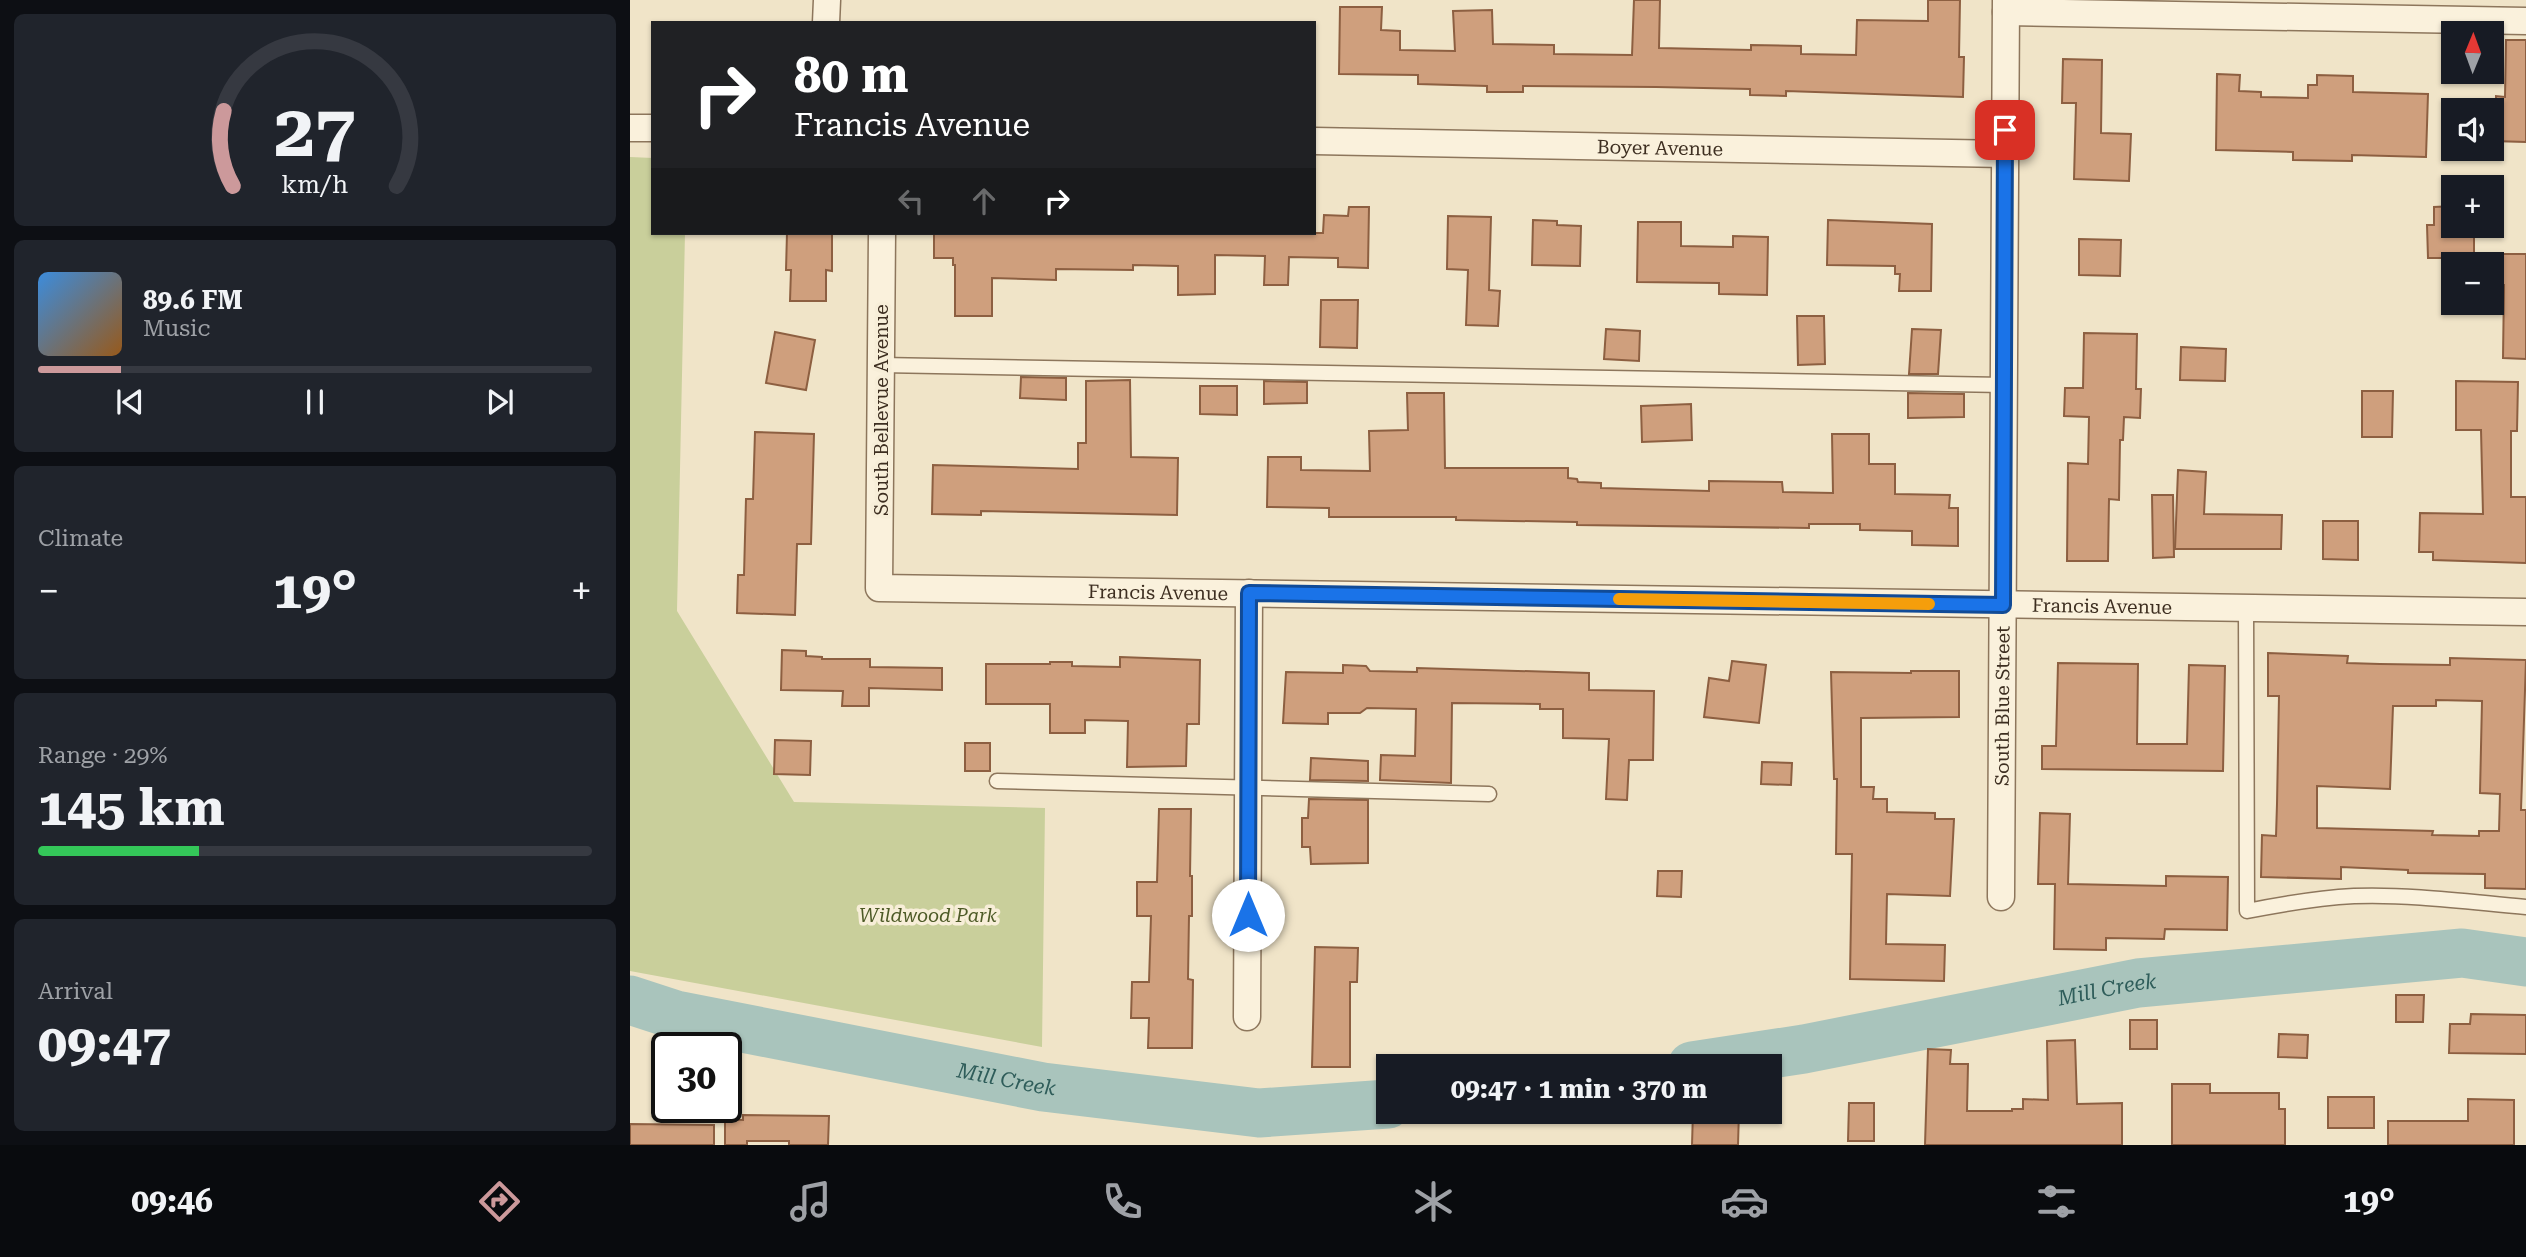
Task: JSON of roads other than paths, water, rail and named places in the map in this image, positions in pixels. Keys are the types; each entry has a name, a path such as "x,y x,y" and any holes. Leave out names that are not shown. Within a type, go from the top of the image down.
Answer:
{"street":[{"path":"826,21 827,0"},
{"path":"2006,6 2526,21"},
{"name":"South Blue Street","path":"2001,897 2006,6"},
{"path":"630,128 651,128"},
{"name":"Boyer Avenue","path":"1316,141 2005,154"},
{"name":"South Bellevue Avenue","path":"879,588 882,235"},
{"name":"Francis Avenue","path":"879,588 2526,612"},
{"path":"1247,1017 1249,593"}],"lane":[{"path":"881,365 2004,385"},
{"path":"2246,608 2247,911 2296,902 2354,896 2463,900 2526,906"},
{"path":"997,781 1489,794"}],"waterway":[{"name":"Mill Creek","path":"1771,1054 2138,983 2462,953 2526,962"},
{"name":"Mill Creek","path":"630,1000 676,1015 1043,1087 1259,1113 1376,1105"}],"park label":[{"name":"Wildwood Park","path":"928,915"}]}
